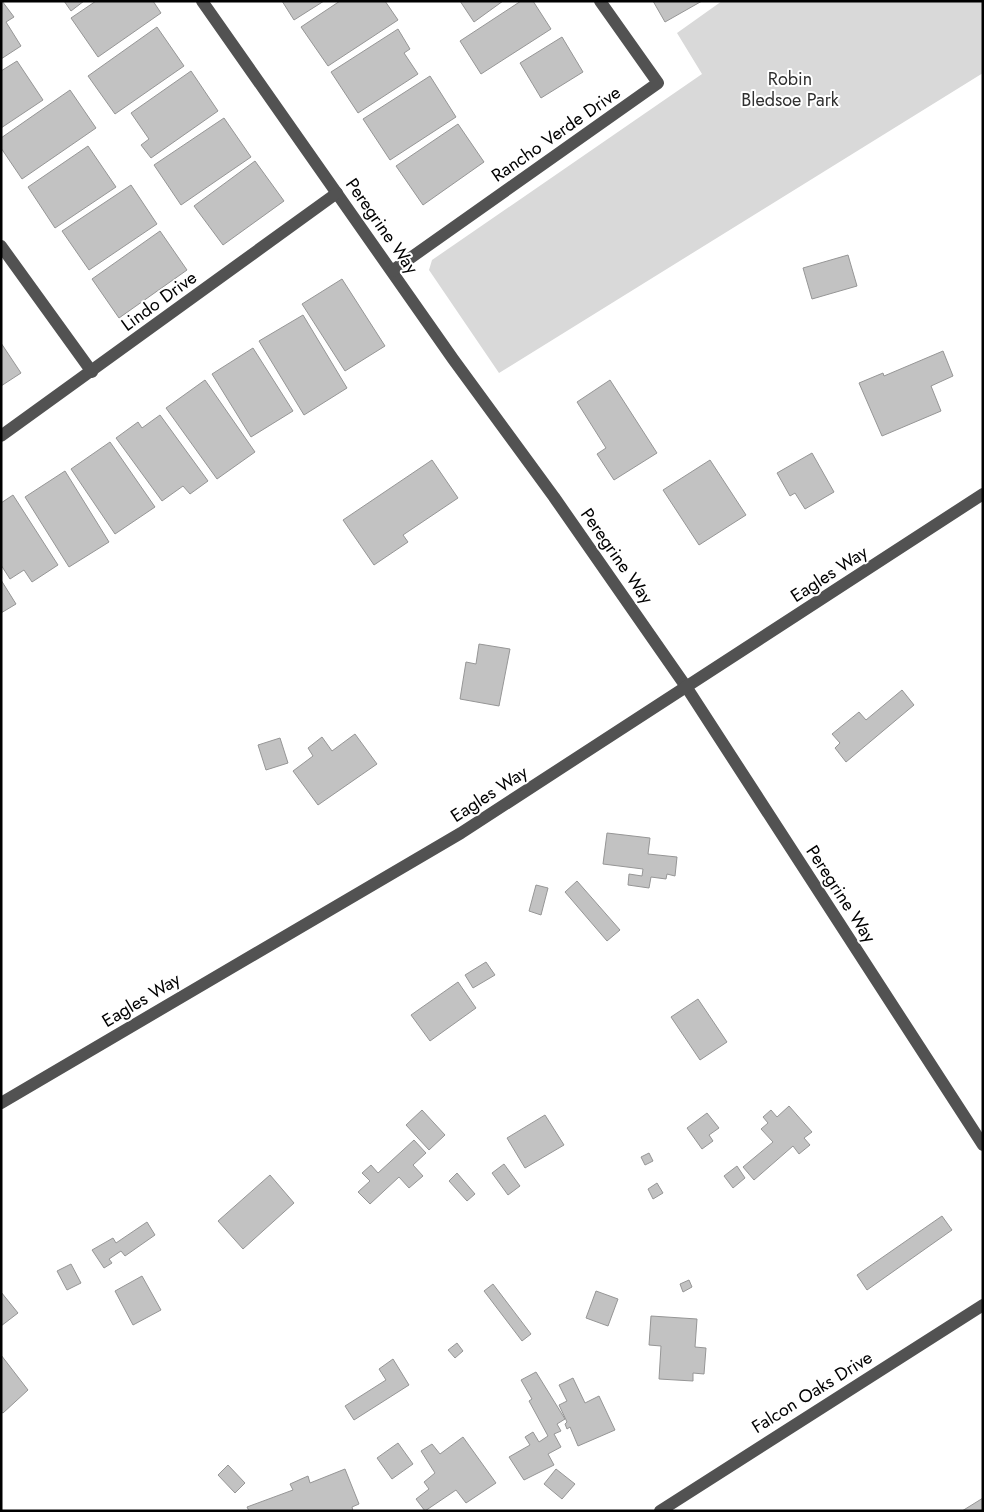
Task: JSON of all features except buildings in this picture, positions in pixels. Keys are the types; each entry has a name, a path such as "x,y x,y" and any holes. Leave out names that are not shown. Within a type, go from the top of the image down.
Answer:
{"street":[{"name":"Peregrine Way","path":"202,1 453,359 554,497 688,688 983,1145"},
{"name":"Rancho Verde Drive","path":"392,272 658,84 600,1"},
{"name":"Lindo Drive","path":"1,436 337,193"},
{"path":"1,246 92,372"},
{"name":"Eagles Way","path":"1,1104 461,833 688,688 983,494"},
{"name":"Falcon Oaks Drive","path":"660,1511 983,1305"}],"green space":[{"name":"Robin Bledsoe Park","path":"722,1 983,1 983,73 499,373 429,270 432,260 702,74 677,33"}]}
